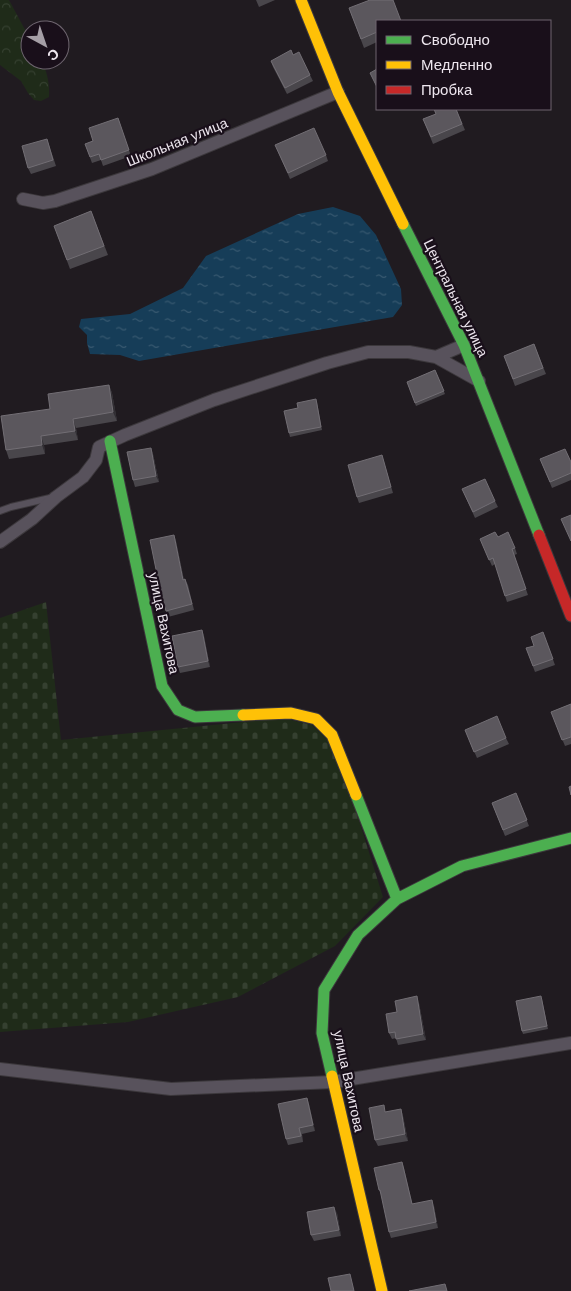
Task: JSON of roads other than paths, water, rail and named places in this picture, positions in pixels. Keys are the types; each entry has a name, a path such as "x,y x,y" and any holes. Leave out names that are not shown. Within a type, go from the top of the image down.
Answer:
{"street":[{"name":"Центральная улица","path":"301,0 338,92 464,345 571,616"},
{"name":"Школьная улица","path":"23,198 43,202 55,201 152,169 338,92"},
{"path":"436,357 464,345"},
{"path":"0,542 32,519 56,497 83,477 96,460 99,447 214,400 327,363 368,352 409,352 436,357 479,381"},
{"name":"улица Вахитова","path":"110,441 162,686 178,710 195,717 291,713 316,719 332,735 396,899"},
{"name":"улица Вахитова","path":"382,1291 332,1082 322,1032 324,990 358,935 396,899 462,866 571,838"},
{"path":"0,1069 171,1088 332,1082 571,1043"}],"lane":[{"path":"0,511 56,497"}],"water":[{"path":"333,207 360,216 376,235 401,289 402,305 393,317 139,361 120,355 90,354 87,335 79,327 81,319 130,314 183,288 206,256 298,214"}]}
